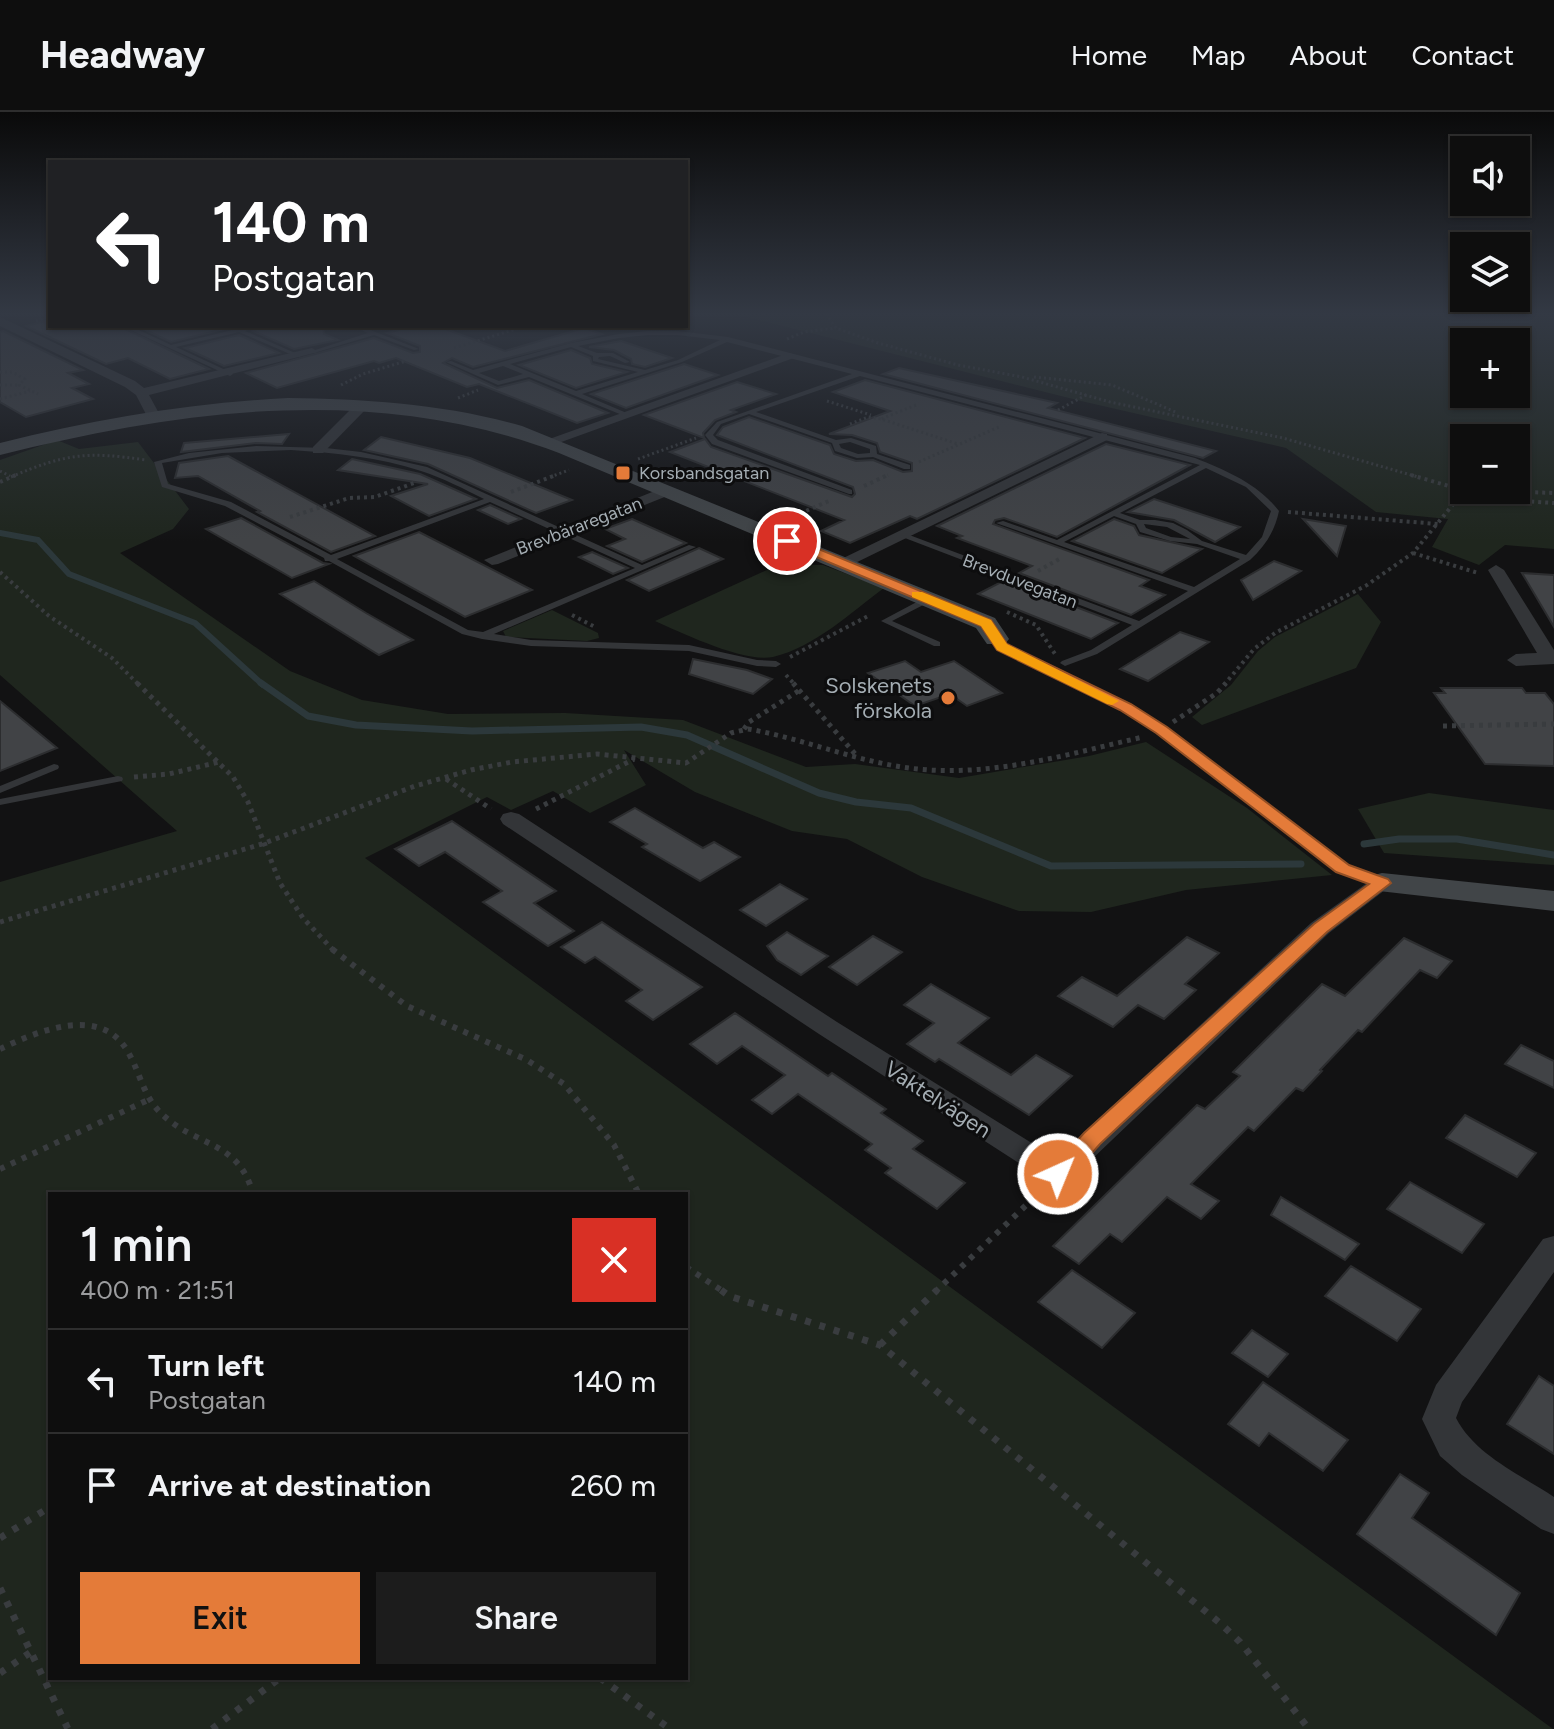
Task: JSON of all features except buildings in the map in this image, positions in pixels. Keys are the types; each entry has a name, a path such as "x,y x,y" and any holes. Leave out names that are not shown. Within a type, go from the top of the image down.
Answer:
{"street":[{"path":"135,389 141,393 154,417"},
{"path":"141,393 158,389"},
{"path":"557,446 627,415 699,389"},
{"path":"318,450 362,406"},
{"path":"0,449 154,417 236,408 362,406 462,417 557,446 986,623 996,639"},
{"path":"841,563 1102,437"},
{"name":"Brevbäraregatan","path":"492,560 667,491"},
{"path":"1499,575 1538,643 1552,658"},
{"path":"1516,660 1552,658"},
{"name":"Vaktelvägen","path":"511,819 828,1028 1058,1174"},
{"path":"1058,1174 1320,928 1382,883 1554,901"},
{"path":"1554,1248 1448,1395 1439,1419 1452,1445 1474,1464 1554,1517"}],"lane":[{"path":"563,389 627,415"},
{"path":"574,394 589,389"},
{"path":"814,389 719,423 709,435 715,442 849,492"},
{"path":"921,389 1206,465 1251,486 1275,511 1273,526 1247,558 1094,652 1065,663"},
{"path":"749,412 835,442 851,440 873,448 874,455"},
{"path":"835,442 838,449 857,456 874,455 907,467"},
{"path":"641,568 437,474 377,457 318,450 233,451 158,462 165,485 228,504 450,626 482,636 531,643 689,648 757,663 776,664"},
{"path":"1059,542 1206,465"},
{"path":"328,559 491,499"},
{"path":"1113,513 1139,522 1157,520 1183,529 1198,542"},
{"path":"1139,522 1143,530 1170,539 1198,542 1247,558"},
{"path":"1000,523 1194,590"},
{"name":"Brevduvegatan","path":"901,535 1139,624"},
{"path":"482,636 692,547"},
{"path":"928,599 885,621 937,644"},
{"path":"996,639 1002,647 1126,707 1150,722 1343,869 1382,883"},
{"path":"0,790 54,767"},
{"path":"0,802 118,779"}],"path":[{"path":"29,389 38,394"},
{"path":"455,399 481,389"},
{"path":"1070,389 1105,401 1283,438 1450,486"},
{"path":"1123,389 1190,418"},
{"path":"0,399 32,391"},
{"path":"804,393 959,444"},
{"path":"1039,420 1088,394"},
{"path":"881,419 943,395"},
{"path":"761,530 1024,416"},
{"path":"633,461 709,435"},
{"path":"491,499 573,469 549,458 557,446"},
{"path":"0,482 60,459 86,454 158,462"},
{"path":"0,471 11,477"},
{"path":"267,525 349,498 375,497 437,474"},
{"path":"1530,492 1554,493"},
{"path":"1530,501 1554,503"},
{"path":"1275,511 1439,524"},
{"path":"1020,581 1078,549"},
{"path":"1413,553 1499,575"},
{"path":"0,572 49,616 112,658 219,762 243,794 280,883 303,918 337,954 407,1006 435,1022 527,1060 564,1084 614,1145 638,1192"},
{"path":"554,605 627,645"},
{"path":"856,756 776,664 878,609"},
{"path":"744,729 749,722 800,690"},
{"path":"1443,726 1554,724"},
{"path":"0,922 262,844 415,786 512,762 555,757 597,754 686,763 722,739"},
{"path":"446,779 511,819 523,817 553,798 636,758"},
{"path":"118,779 169,774 219,762"},
{"path":"0,1049 50,1030 85,1024 110,1034 128,1047 148,1100 166,1119 228,1151 251,1179 253,1192"},
{"path":"0,1169 148,1100"},
{"path":"880,1345 1058,1174"},
{"path":"688,1268 729,1296 880,1345 1221,1624 1240,1642 1309,1729"},
{"path":"0,1538 48,1508"},
{"path":"0,1588 68,1729"},
{"path":"0,1673 31,1652"},
{"path":"212,1729 277,1680"},
{"path":"603,1680 670,1729"}],"shaded area":[{"path":"1035,389 1450,389 1450,408 1530,408 1530,389 1554,389 1554,549 1505,545 1479,565 1432,547 1448,519 1376,512 1286,448"},
{"path":"57,440 79,449 138,442 189,509 173,529 120,553 290,671 362,700 448,714 565,713 683,720 806,767 855,764 959,778 1089,756 1146,742 1247,808 1332,875 1186,890 1091,912 1019,911 922,877 847,839 792,831 695,792 624,750 646,785 590,813 553,791 511,810 487,797 365,858 1553,1729 0,1729 0,882 177,831 0,675 0,460"},
{"path":"780,564 823,565 884,588 818,637 773,657 746,656 655,621"},
{"path":"1358,594 1381,622 1356,668 1202,725 1192,717 1231,685 1258,651 1275,637"},
{"path":"552,610 598,633 599,638 587,641 506,637 503,631"},
{"path":"1429,793 1554,810 1554,865 1384,853 1358,809"}],"waterway":[{"path":"0,533 38,540 69,574 195,623 263,685"},
{"path":"261,683 308,716 356,725 472,731 641,727 687,735 819,793 856,802 911,808 1051,866 1301,864"},
{"path":"1364,844 1399,839 1457,839 1554,855"}],"slow traffic":[{"path":"917,594 986,623 1002,647 1112,701"}],"place":[{"name":"Korsbandsgatan","path":"623,473"},
{"name":"Solskenets förskola","path":"948,698"}],"route":[{"path":"787,541 986,623 1002,647 1126,707 1162,730 1343,869 1382,883 1320,928 1058,1174"}]}
